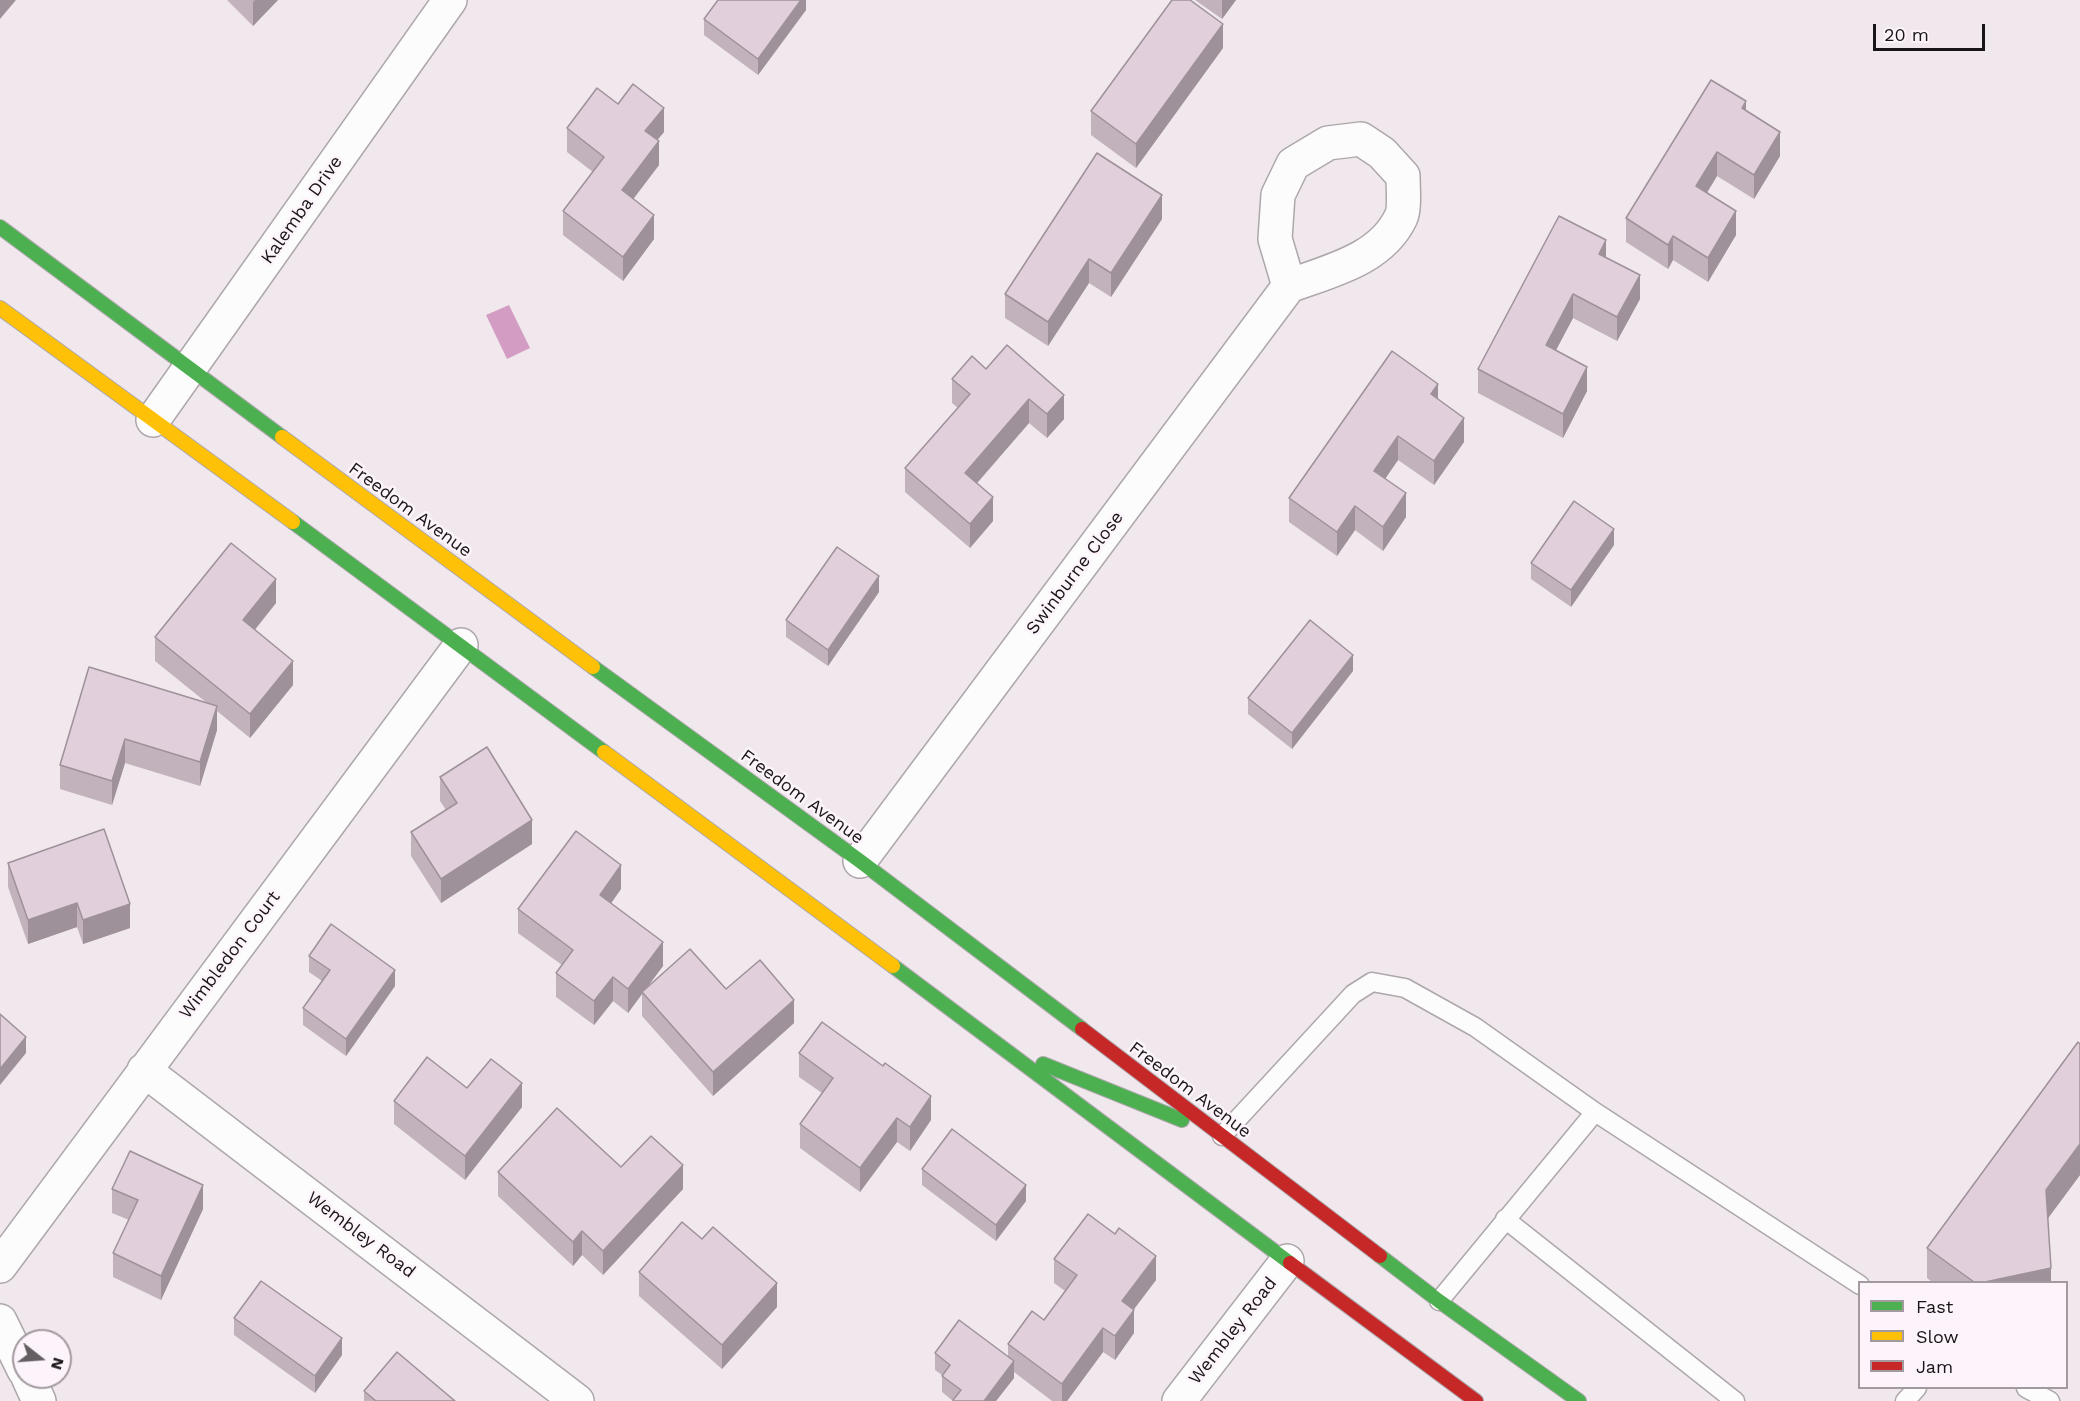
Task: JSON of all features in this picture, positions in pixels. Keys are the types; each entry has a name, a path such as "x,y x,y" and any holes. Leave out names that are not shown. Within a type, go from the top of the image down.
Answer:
{"main road":[{"name":"Freedom Avenue","path":"0,227 497,597 860,861 1438,1301 1579,1401"},
{"path":"0,308 461,645 1476,1401"},
{"path":"1000,1047 1222,1136"}],"street":[{"name":"Kalemba Drive","path":"153,420 450,0"},
{"path":"1361,139 1382,153 1403,176 1402,216 1385,241 1358,260 1289,286 1275,239 1278,195 1293,164 1328,143 1361,139"},
{"name":"Swinburne Close","path":"860,861 1289,286"},
{"name":"Wimbledon Court","path":"0,1266 461,645"},
{"name":"Wembley Road","path":"144,1070 577,1401"},
{"name":"Wembley Road","path":"1179,1401 1287,1261"},
{"path":"0,1321 12,1346"}],"lane":[{"path":"1222,1136 1353,994 1372,982 1405,988 1475,1027 1595,1112 1858,1284"},
{"path":"1438,1301 1595,1112"},
{"path":"1505,1219 1735,1401"},
{"path":"1905,1401 1916,1389"},
{"path":"2028,1389 2050,1401"}],"shaded area":[{"path":"509,305 530,348 507,359 486,315"}],"building":[{"path":"718,0 801,0 758,59 704,19"},
{"path":"1172,0 1190,0 1223,24 1136,144 1091,111"},
{"path":"1711,80 1746,101 1742,108 1780,132 1754,175 1717,152 1696,186 1736,211 1708,258 1673,236 1668,245 1626,218"},
{"path":"633,84 664,108 645,131 659,141 622,190 654,215 623,257 563,211 604,157 567,128 597,88 618,104"},
{"path":"1097,153 1162,195 1111,273 1089,259 1048,322 1005,294"},
{"path":"1559,216 1606,240 1599,254 1640,275 1617,317 1573,294 1546,345 1587,367 1563,414 1478,369"},
{"path":"1007,345 1064,395 1047,414 1029,399 965,473 993,497 970,524 905,468 970,394 952,379 972,356 986,369"},
{"path":"1392,351 1438,384 1431,394 1464,418 1434,461 1398,436 1374,471 1406,493 1383,527 1355,506 1337,532 1289,498"},
{"path":"1574,501 1614,529 1571,590 1531,563"},
{"path":"231,543 276,579 243,620 293,661 250,714 155,637"},
{"path":"837,547 879,576 828,650 786,620"},
{"path":"1310,620 1353,655 1292,733 1248,698"},
{"path":"89,667 217,706 200,762 125,739 112,781 60,765"},
{"path":"487,747 532,820 441,879 411,832 457,803 440,777"},
{"path":"104,829 130,904 83,920 77,903 28,920 8,863"},
{"path":"576,831 621,865 600,895 663,942 628,989 613,977 594,1001 556,973 573,950 518,909"},
{"path":"331,924 395,970 346,1039 303,1008 330,970 309,956"},
{"path":"690,949 726,989 760,960 794,1000 713,1072 642,992"},
{"path":"0,1014 26,1037 0,1069"},
{"path":"822,1022 883,1066 885,1063 931,1096 910,1127 897,1118 860,1168 800,1124 833,1078 799,1053"},
{"path":"2078,1042 2080,1044 2080,1144 2046,1190 2051,1268 1990,1281 1973,1281 1927,1248"},
{"path":"427,1057 467,1088 491,1059 522,1083 465,1156 394,1101"},
{"path":"557,1108 621,1167 651,1136 683,1165 603,1251 582,1231 573,1242 498,1172"},
{"path":"952,1129 1026,1185 996,1225 922,1169"},
{"path":"130,1151 203,1185 161,1276 113,1253 138,1200 112,1189"},
{"path":"1088,1214 1115,1234 1119,1228 1156,1256 1122,1301 1134,1310 1115,1336 1103,1328 1062,1384 1008,1344 1032,1311 1044,1320 1077,1275 1054,1259"},
{"path":"682,1222 702,1239 713,1227 777,1283 722,1345 639,1272"},
{"path":"261,1281 342,1338 315,1376 234,1318"},
{"path":"959,1320 1014,1361 984,1401 954,1401 961,1390 942,1376 950,1365 935,1353"},
{"path":"397,1352 455,1401 376,1401 364,1391"}],"traffic: fast":[{"path":"0,227 282,437"},
{"path":"293,522 604,752"},
{"path":"593,667 860,861 1082,1029"},
{"path":"893,966 1290,1263"},
{"path":"1043,1064 1182,1120"},
{"path":"1380,1256 1579,1401"}],"traffic: slow":[{"path":"0,308 293,522"},
{"path":"282,437 593,667"},
{"path":"604,752 893,966"}],"traffic: jam":[{"path":"1082,1029 1380,1256"},
{"path":"1290,1263 1476,1401"}]}
